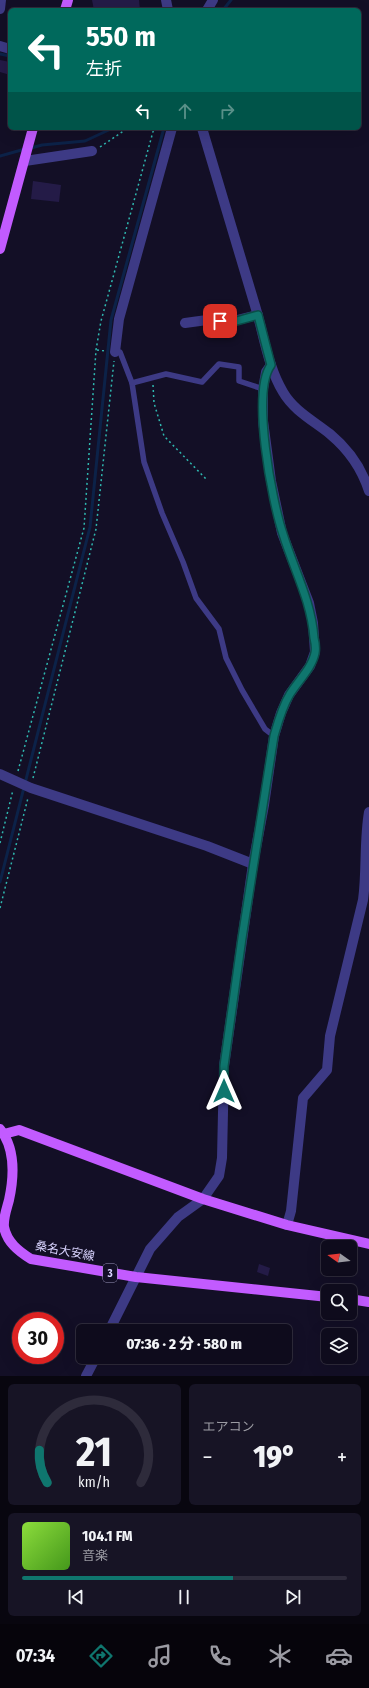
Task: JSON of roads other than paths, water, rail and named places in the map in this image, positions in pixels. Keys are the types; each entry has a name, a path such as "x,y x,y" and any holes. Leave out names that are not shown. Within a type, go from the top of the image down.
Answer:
{"main road":[{"path":"0,249 32,132"},
{"name":"桑名大安線","path":"321,1296 136,1278 30,1259 16,1250 4,1227 13,1183 13,1162 10,1148 2,1131 19,1130 203,1199 287,1225 369,1244"},
{"path":"357,1301 369,1302"}],"street":[{"path":"0,8 1,0"},
{"path":"115,352 119,319 171,130"},
{"path":"203,130 258,315 271,365 283,392 298,411 331,435 366,470 369,491"},
{"path":"25,161 92,151"},
{"path":"186,322 207,320 233,322 258,315"},
{"path":"113,1324 150,1249 178,1217 203,1199 219,1176 222,1158 224,1066 253,864 264,805 274,736 281,713 289,695 310,666 316,652 313,622 309,603 282,533 271,481 263,421 263,389 266,372 271,365"},
{"path":"0,774 24,784 206,846 253,864"},
{"path":"287,1225 291,1211 303,1098 327,1070 330,1036 363,900 366,829 369,812"},
{"path":"86,1376 92,1364"}],"lane":[{"path":"115,352 120,352 132,383 144,462 162,513 183,562 196,598 219,629 226,658 242,690 265,729 274,736"},
{"path":"132,383 166,374 202,382 219,364 239,367 239,381 263,389"}],"waterway":[{"path":"225,8 231,0"},
{"path":"0,54 8,56"},
{"path":"31,148 42,145 85,141 109,130"},
{"path":"0,882 90,527 111,320 163,130"},
{"path":"0,156 25,149"}]}
